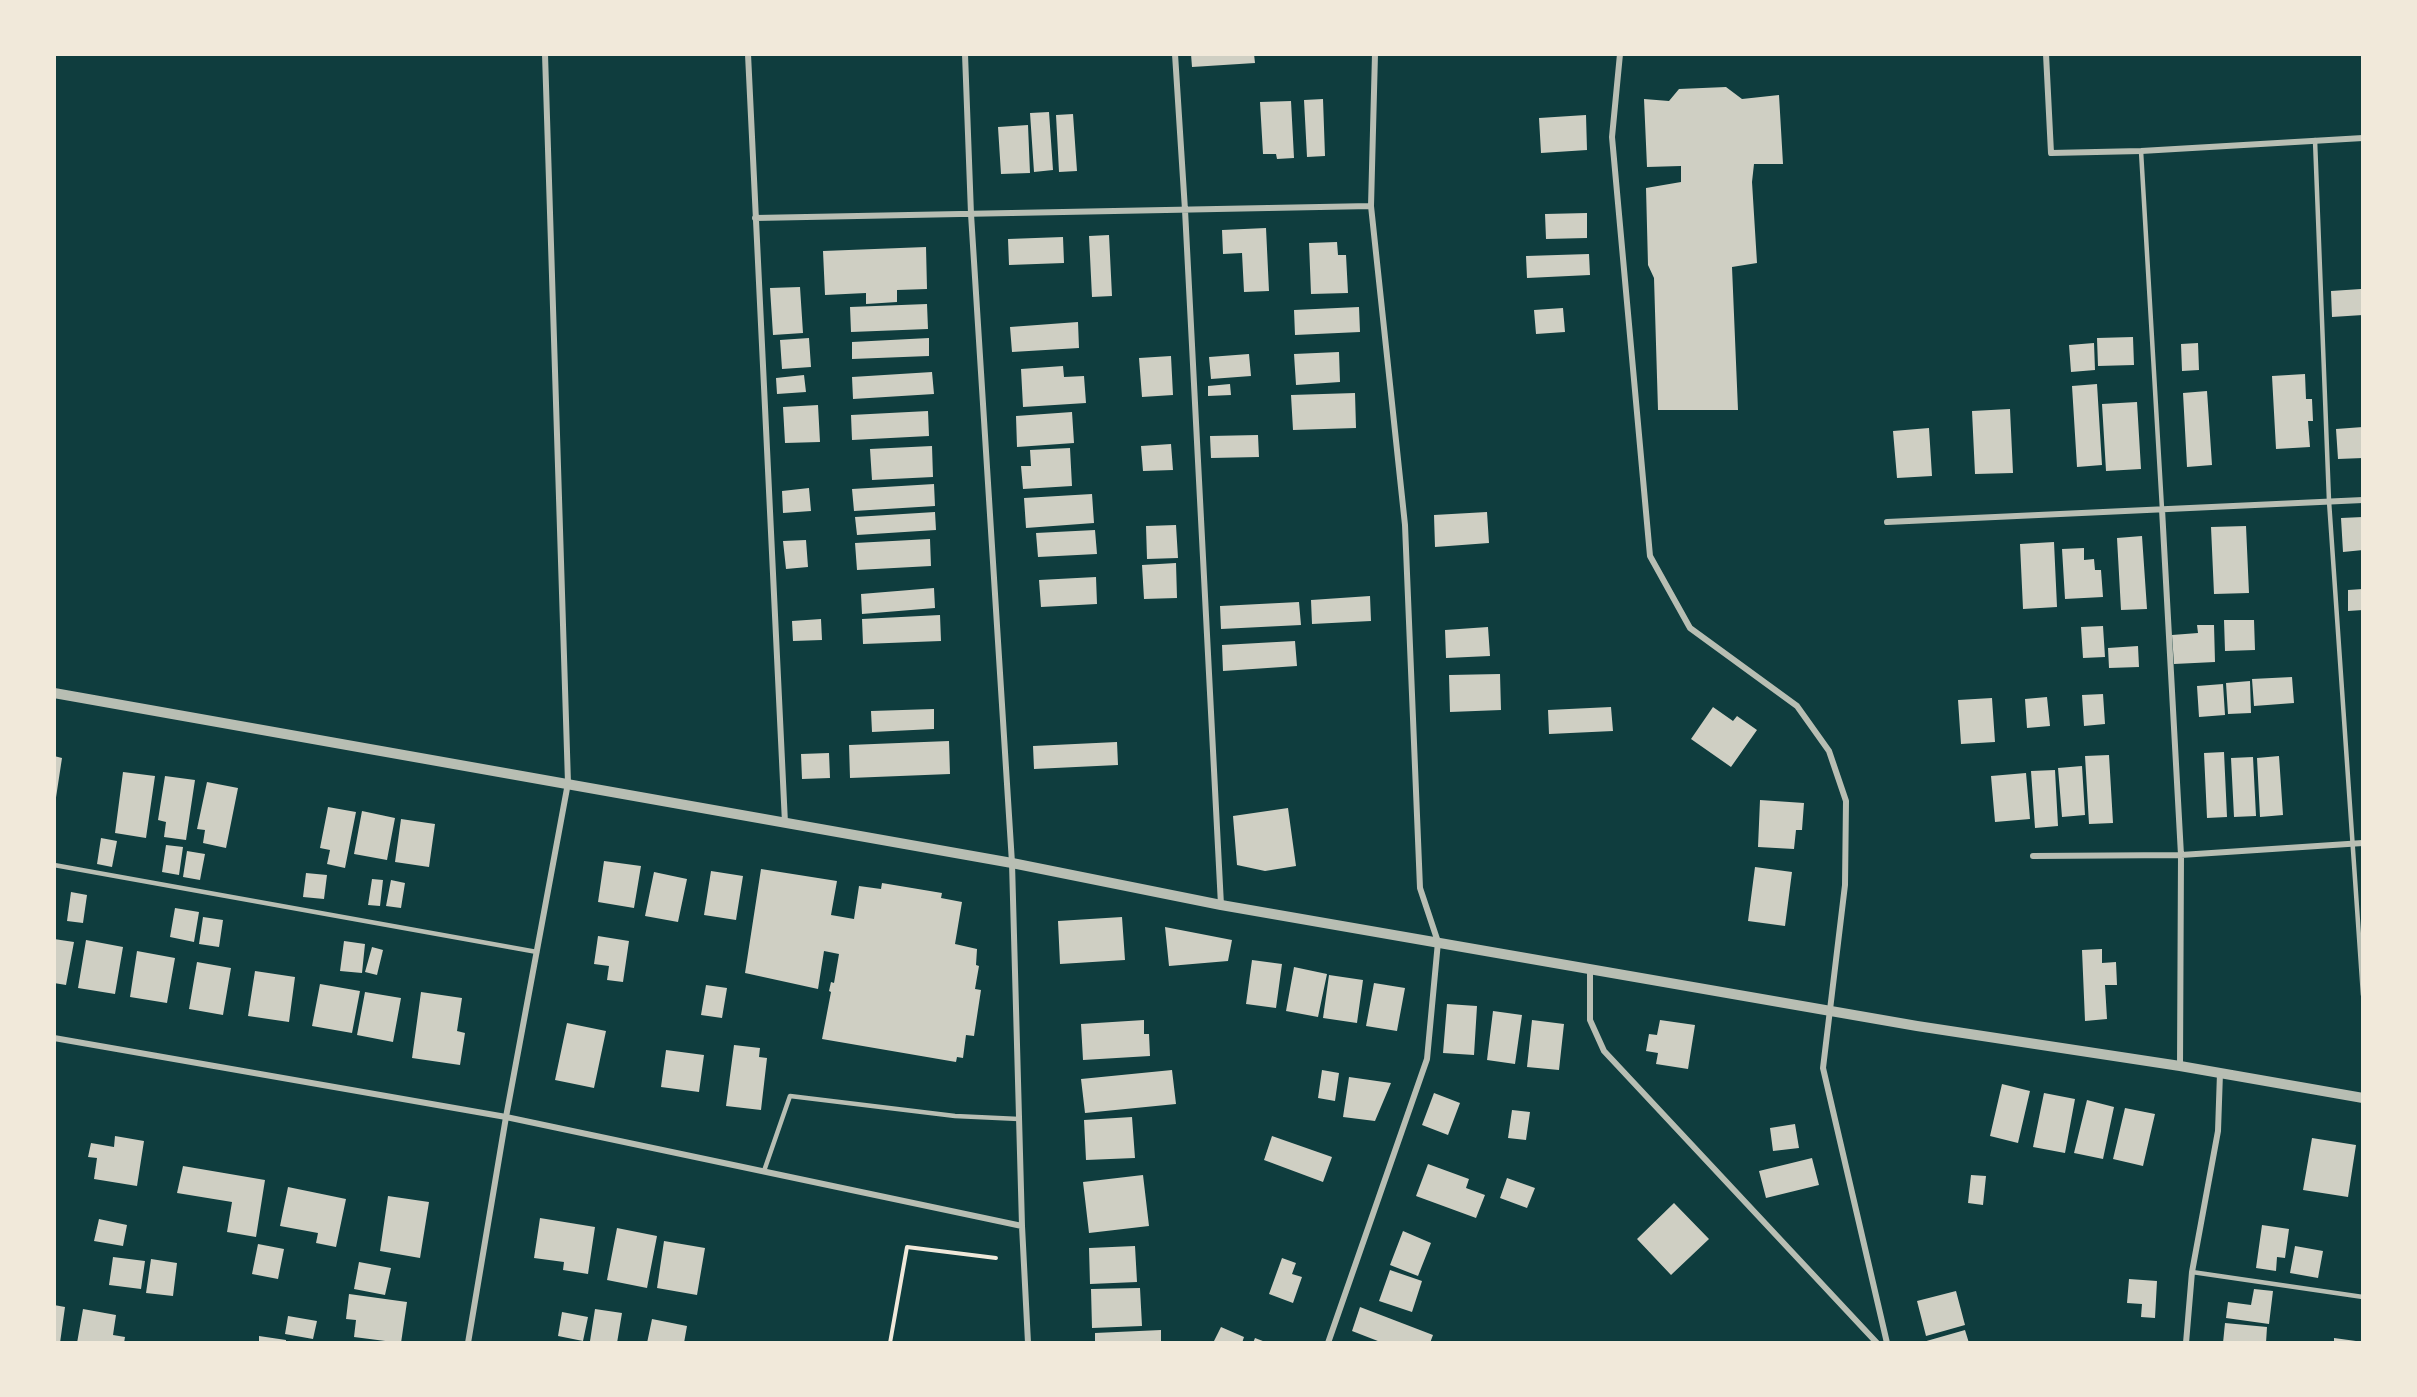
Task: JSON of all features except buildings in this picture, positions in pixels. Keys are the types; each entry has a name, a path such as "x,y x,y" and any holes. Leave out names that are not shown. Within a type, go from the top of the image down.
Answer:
{"street":[{"path":"468,1343 506,1117 568,783 545,54"},
{"path":"748,54 785,823"},
{"path":"965,54 970,214 1012,863 1022,1226 1028,1343"},
{"path":"1175,54 1221,905"},
{"path":"1328,1343 1427,1059 1438,942 1420,888 1405,525 1371,206 1375,54"},
{"path":"1620,54 1612,137 1650,556 1690,628 1797,706 1829,751 1846,801 1845,885 1823,1068 1887,1343"},
{"path":"2046,54 2051,153 2141,151 2363,138"},
{"path":"755,218 1371,206"},
{"path":"1887,522 2363,500"},
{"path":"2162,508 2181,855 2180,1066"},
{"path":"54,693 1012,863 1221,905 1917,1026 2180,1066 2363,1098"},
{"path":"2032,856 2181,855 2363,843"},
{"path":"1590,969 1590,1020 1604,1051 1876,1343"},
{"path":"54,1038 506,1117 1022,1226"},
{"path":"2186,1343 2192,1272 2218,1131 2220,1073"}],"lane":[{"path":"2315,141 2329,501 2363,995"},
{"path":"2141,151 2162,508"},
{"path":"54,866 537,952"},
{"path":"764,1172 790,1096 955,1116 1019,1119"},
{"path":"2192,1272 2363,1297"}],"path":[{"path":"890,1343 906,1247 996,1258"}]}
